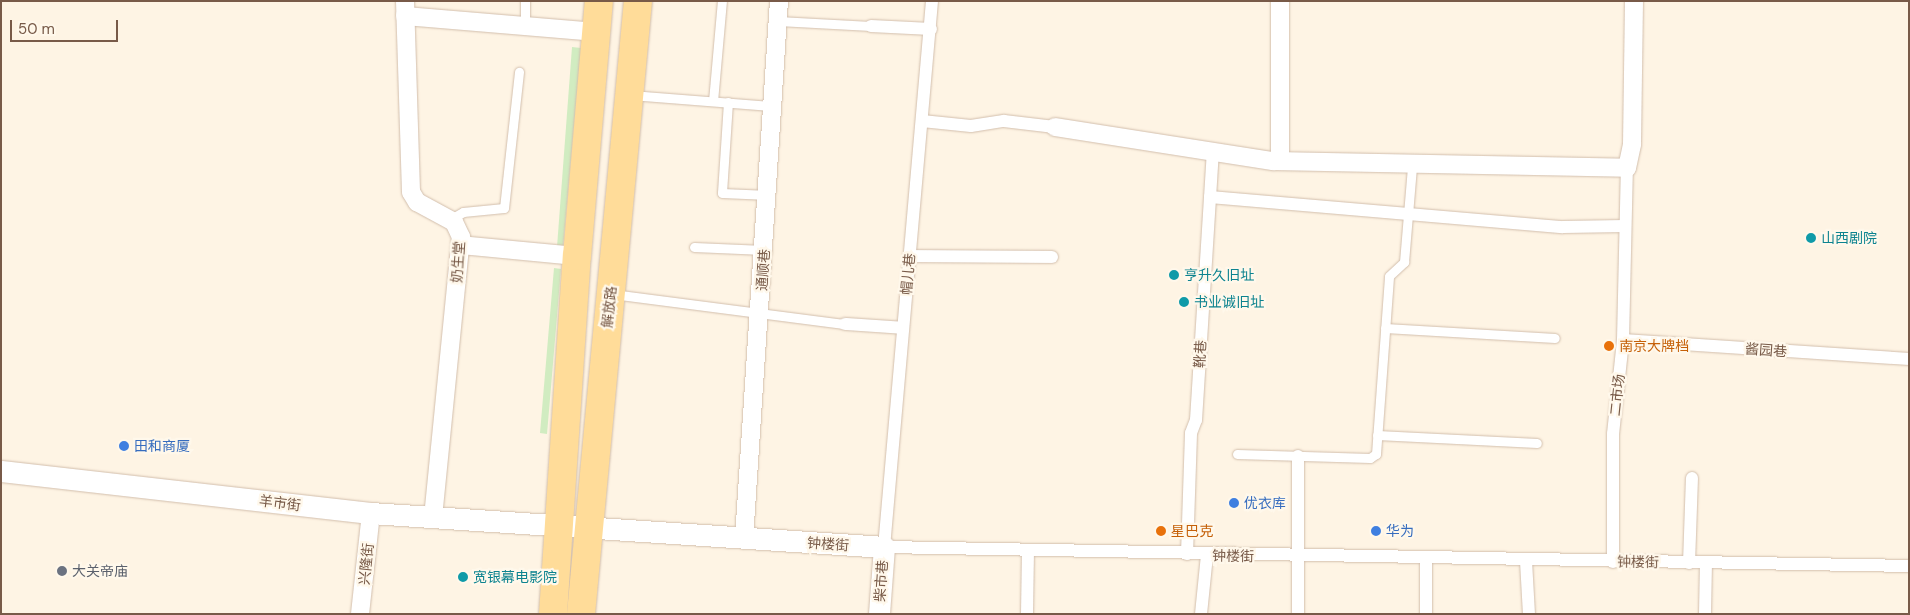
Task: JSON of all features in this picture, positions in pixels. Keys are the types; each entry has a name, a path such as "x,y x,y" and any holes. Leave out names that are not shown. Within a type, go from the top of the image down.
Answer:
{"main road":[{"path":"553,614 577,256 599,1"},
{"name":"解放路","path":"581,614 638,1"}],"street":[{"name":"通顺巷","path":"744,539 769,195 779,1"},
{"name":"帽儿巷","path":"884,548 932,1"},
{"path":"1272,1 1276,161"},
{"path":"1276,161 1280,1"},
{"path":"922,122 971,126 1004,121 1276,161 1412,166 1627,168 1632,144 1634,1"},
{"path":"451,219 417,202 411,192 405,8 525,28 596,32"},
{"path":"871,26 931,29"},
{"name":"靴巷","path":"1187,554 1191,433 1196,420 1213,152"},
{"name":"二市场","path":"1612,562 1613,434 1623,340 1627,168"},
{"path":"1210,196 1408,211 1563,227 1626,226"},
{"name":"奶生堂","path":"434,518 460,245 458,228 451,219"},
{"path":"460,245 577,256"},
{"path":"909,256 1052,257"},
{"path":"845,324 903,328"},
{"name":"酱园巷","path":"1623,340 1909,359"},
{"path":"1298,456 1298,614"},
{"name":"羊市街","path":"1,471 371,513 559,526"},
{"path":"1689,563 1692,478"},
{"name":"兴隆街","path":"360,614 371,513"},
{"name":"钟楼街","path":"559,526 884,548 1426,560 1909,566"},
{"name":"柴市巷","path":"879,614 884,548"},
{"path":"1027,614 1028,551"},
{"path":"1201,614 1207,555"},
{"path":"1426,560 1426,614"},
{"path":"1526,561 1530,614"},
{"path":"1705,614 1706,563"}],"lane":[{"path":"525,1 525,28"},
{"path":"713,101 722,1"},
{"path":"778,21 871,26"},
{"path":"451,219 463,212 504,208 519,72"},
{"path":"629,95 773,106"},
{"path":"728,102 722,193 769,195"},
{"path":"1237,454 1370,458 1376,454 1390,276 1404,262 1412,166"},
{"path":"694,247 764,250"},
{"path":"610,294 760,316 845,324"},
{"path":"1386,328 1555,338"},
{"path":"1377,435 1537,443"}],"green space":[{"path":"572,47 581,48 563,247 557,247"},
{"path":"554,268 561,269 547,434 540,433"}],"place":[{"name":"山西剧院","path":"1811,238"},
{"name":"亨升久旧址","path":"1174,275"},
{"name":"书业诚旧址","path":"1184,302"},
{"name":"南京大牌档","path":"1609,346"},
{"name":"田和商厦","path":"124,446"},
{"name":"优衣库","path":"1234,503"},
{"name":"星巴克","path":"1161,531"},
{"name":"华为","path":"1376,531"},
{"name":"大关帝庙","path":"62,571"},
{"name":"宽银幕电影院","path":"463,577"}]}
